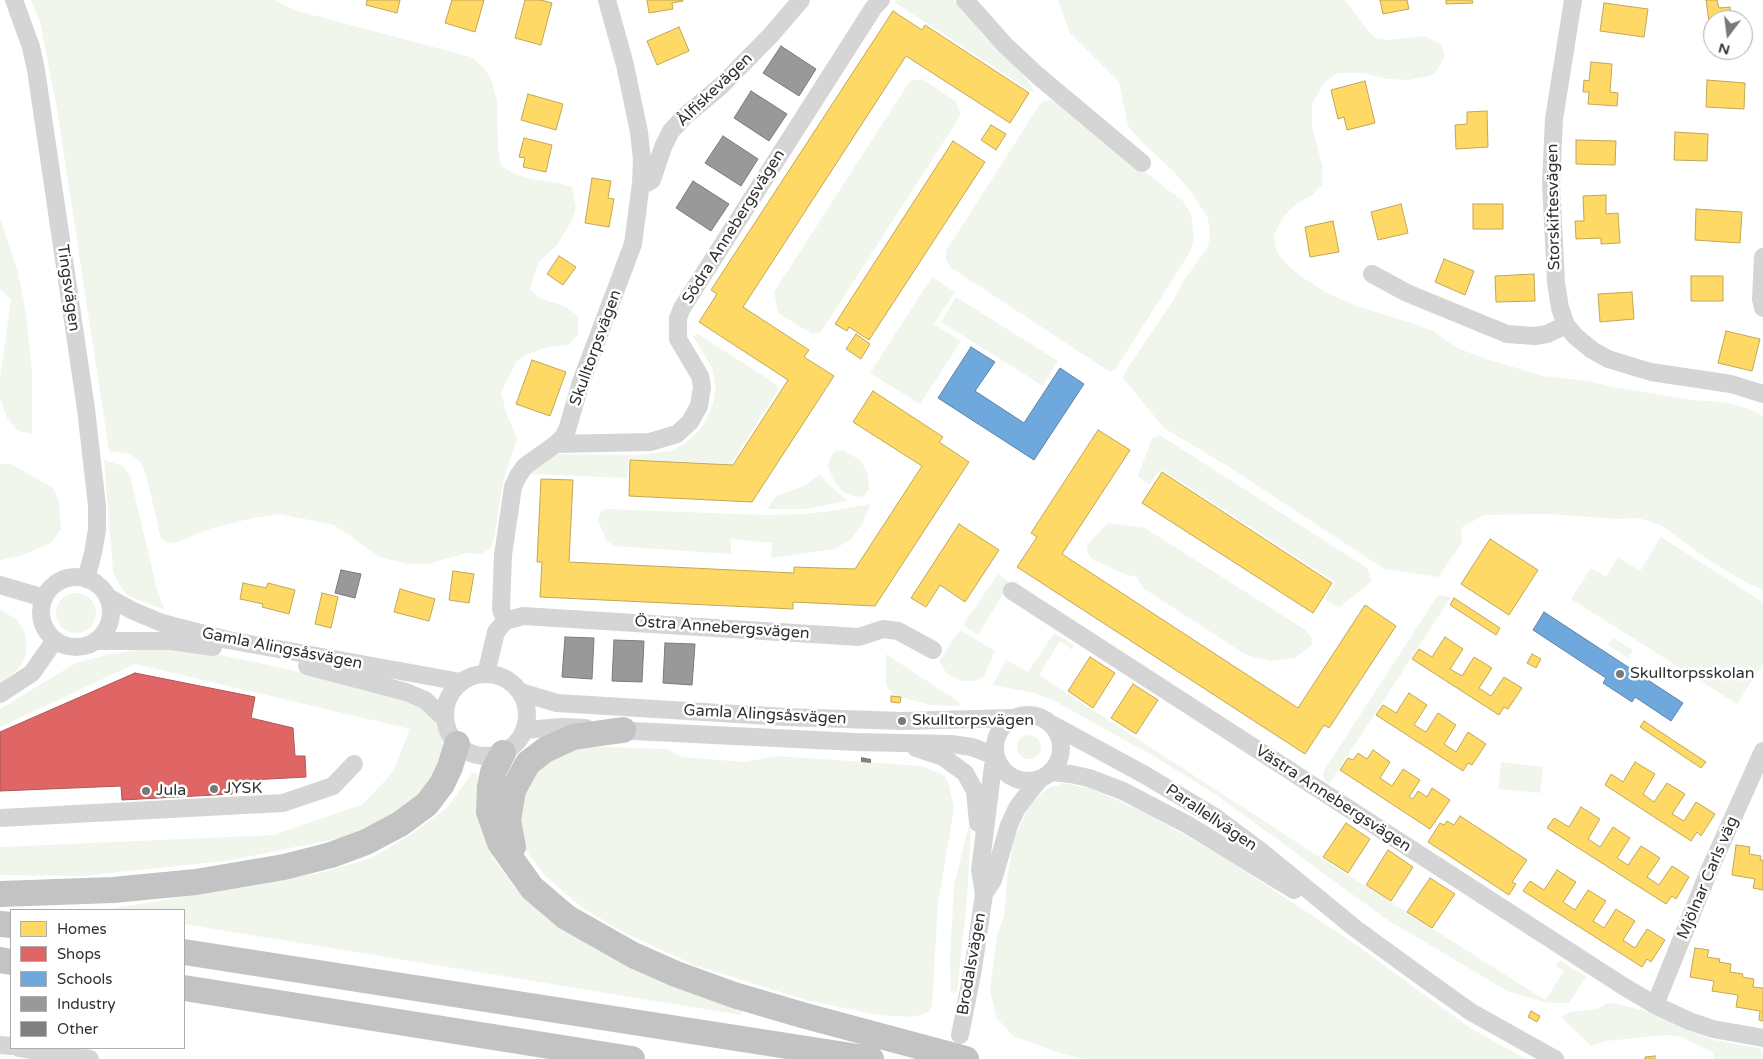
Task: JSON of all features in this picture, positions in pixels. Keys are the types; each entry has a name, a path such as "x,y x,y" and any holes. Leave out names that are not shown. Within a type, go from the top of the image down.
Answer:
{"highway":[{"path":"511,860 514,844 508,820 513,790 528,763 545,750 573,737 623,730"},
{"path":"0,894 113,890 196,882 284,867 331,855 366,842 392,828 427,804 442,784 450,767 457,744"},
{"path":"503,752 492,772 489,812 500,842 532,888 566,917 633,955 676,974 734,995 802,1015 963,1047"},
{"path":"185,952 871,1059"},
{"path":"185,988 632,1059"},
{"path":"444,1029 530,1059"}],"street":[{"name":"Tingsvägen","path":"14,0 36,70 86,410 97,506 93,553 86,579"},
{"name":"Skulltorpsvägen","path":"505,622 501,609 504,555 513,487 525,466 556,444 567,430 581,382 633,244 642,160 639,132 625,65 607,0"},
{"name":"Ålfiskevägen","path":"641,183 647,183 652,180 663,146 671,131 685,116 721,86 771,35 801,0"},
{"name":"Södra Annebergsvägen","path":"556,444 650,442 677,434 690,422 699,406 702,387 700,376 678,339 678,318 682,308 874,7 881,0"},
{"path":"965,0 1005,45 1037,76 1142,163"},
{"name":"Storskiftesvägen","path":"1566,325 1560,308 1556,282 1551,183 1554,119 1573,0"},
{"path":"1763,257 1761,299 1763,308"},
{"path":"1372,274 1407,293 1507,334 1535,336 1547,334 1566,325 1575,336 1592,350 1608,359 1651,372 1731,384 1763,394"},
{"path":"74,578 86,579 103,589 108,597 111,621 106,632 98,640 87,646 76,648 65,646 47,632 42,621 41,610 44,598 51,588 62,581 74,578"},
{"path":"0,586 44,598"},
{"name":"Västra Annebergsvägen","path":"1012,591 1623,986 1655,1005 1688,1021 1713,1029 1763,1038"},
{"name":"Gamla Alingsåsvägen","path":"108,597 131,610 162,623 228,640 461,682"},
{"name":"Östra Annebergsvägen","path":"505,622 523,616 859,637 883,628 898,631 932,650"},
{"path":"486,674 496,632 505,622"},
{"path":"0,694 32,673 55,640"},
{"name":"Gamla Alingsåsvägen","path":"98,640 171,641 209,646 326,670 406,692 425,700 444,718"},
{"path":"486,674 505,679 520,692 527,710 524,730 516,743 503,752 479,756 463,750 457,744 448,732 444,718 448,698 461,682 473,676 486,674"},
{"name":"Gamla Alingsåsvägen","path":"520,692 557,702 776,717 902,721 1012,718"},
{"path":"1032,714 1041,717 1053,725 1060,739 1061,749 1059,760 1046,775 1031,781 1016,779 1003,770 996,757 994,746 998,732 1004,724 1012,718 1032,714"},
{"name":"Parallellvägen","path":"1053,725 1145,775 1215,817 1262,852 1356,928 1471,1012 1554,1059"},
{"name":"Gamla Alingsåsvägen","path":"524,730 563,727 951,744 972,747 996,757"},
{"name":"Brodalsvägen","path":"880,742 927,751 942,757 965,773 975,792 982,854"},
{"name":"Mjölnar Carls väg","path":"1655,1005 1709,871 1763,751"},
{"name":"Brodalsvägen","path":"963,1047 984,894 980,870 993,766 996,757"},
{"path":"0,818 283,803 332,786 354,764"},
{"name":"Parallellvägen","path":"1046,775 1071,774 1089,778 1123,791 1188,825 1356,928"},
{"name":"Brodalsvägen","path":"984,894 993,880 1013,817 1029,792 1046,775"},
{"path":"25,1049 90,1059"}],"shaded area":[{"path":"31,0 274,0 294,10 471,57 483,67 491,79 497,101 498,148 501,166 513,173 532,179 572,187 576,208 571,222 557,245 538,263 530,289 540,298 566,307 578,316 578,334 569,345 549,347 527,354 517,361 501,392 506,412 517,439 505,475 491,548 482,554 467,553 428,564 407,564 380,557 334,525 280,514 253,518 212,528 175,543 161,539 146,474 140,461 130,454 109,451 57,109 40,22"},
{"path":"897,0 953,0 957,2 986,38 1025,76 1034,93 894,2"},
{"path":"1058,0 1345,0 1375,38 1389,40 1424,36 1441,44 1445,56 1434,75 1409,80 1387,79 1363,73 1338,73 1324,83 1312,104 1312,127 1323,168 1322,185 1311,196 1297,203 1283,217 1274,235 1276,250 1286,264 1327,293 1356,306 1433,331 1457,348 1487,359 1543,376 1588,381 1692,400 1723,402 1747,408 1763,416 1763,590 1713,563 1661,525 1638,518 1618,519 1546,514 1484,515 1461,528 1462,543 1438,577 1384,569 1229,467 1164,428 1123,378 1125,372 1174,299 1184,280 1206,250 1210,238 1208,218 1191,192 1176,174 1128,126 1119,82 1070,33"},
{"path":"923,79 956,102 961,115 821,332 812,334 778,313 774,292 910,81"},
{"path":"1050,100 1059,104 1183,201 1191,214 1194,238 1190,252 1115,370 1110,372 950,267 946,260 946,251 1040,104 1043,101"},
{"path":"0,218 18,272 26,313 32,371 32,434 18,431 7,418 0,397 0,377 11,299 0,289"},
{"path":"932,277 955,292 934,324 961,341 920,404 870,373"},
{"path":"956,297 1058,361 1043,386 941,322"},
{"path":"698,334 777,386 778,390 731,464 629,459 627,478 528,474 554,454 639,455 672,451 693,437 704,424 712,407 716,388 712,368 693,336"},
{"path":"1160,435 1367,568 1372,581 1340,607 1336,606 1325,599 1335,582 1161,469 1149,485 1138,476 1152,438"},
{"path":"844,450 861,461 868,474 869,489 864,496 855,497 843,492 833,479 828,466 831,456 836,451"},
{"path":"104,460 123,466 130,476 157,589 165,610 126,594 113,572"},
{"path":"0,464 11,464 53,488 59,502 61,529 51,543 20,556 0,560"},
{"path":"820,474 827,483 848,501 805,509 767,509 776,496 806,485"},
{"path":"870,504 862,525 851,539 835,549 771,558 772,543 731,539 731,554 613,546 606,540 598,520 600,512 607,509 764,515 805,514"},
{"path":"1108,523 1145,528 1304,629 1312,638 1312,645 1295,658 1271,661 1246,655 1143,588 1137,577 1124,574 1092,559 1087,553 1087,545"},
{"path":"1661,537 1763,602 1763,663 1737,704 1571,599 1591,568 1606,577 1618,557 1640,571"},
{"path":"998,574 1010,583 978,635 963,625"},
{"path":"76,593 90,599 96,613 90,627 76,633 62,627 56,613 62,599"},
{"path":"1440,595 1451,597 1329,784 1324,779 1323,772 1436,598"},
{"path":"0,609 17,620 24,630 27,644 25,658 18,669 0,685"},
{"path":"960,630 995,651 984,676 977,681 962,681 947,674 939,661"},
{"path":"1054,633 1074,645 1072,650 1060,641 1039,675 1545,1000 1564,971 1556,966 1560,960 1586,977 1569,1003 1549,1003 1509,992 1386,919 1215,794 1155,757 1053,700 1035,693 993,685 1006,660 1028,672"},
{"path":"1613,638 1633,650 1628,658 1608,645"},
{"path":"153,647 198,650 296,671 419,705 435,722 441,736 445,751 439,767 418,795 382,820 340,838 226,861 81,876 0,875 0,847 274,835 363,804 393,772 410,729 135,664 0,727 0,709 76,663 106,655"},
{"path":"886,654 959,702 960,706 930,705 893,695 886,685"},
{"path":"1029,735 1034,736 1040,742 1040,752 1034,758 1029,759 1024,758 1018,752 1017,747 1018,742 1024,736"},
{"path":"573,746 668,749 682,757 745,762 777,756 922,766 945,776 954,808 938,904 932,1006 927,1013 913,1017 878,1015 806,1000 694,965 621,931 583,908 545,876 516,837 524,778"},
{"path":"1501,762 1543,767 1540,793 1498,789"},
{"path":"472,773 477,774 482,818 493,858 516,889 551,920 742,1011 741,1015 185,924 185,909 111,909 324,872 371,858 410,835 448,807"},
{"path":"1064,783 1092,789 1146,813 1228,860 1355,944 1470,1028 1526,1059 1086,1059 1059,1053 1013,1036 996,1017 990,990 997,935 1004,916 1007,878 1014,839 1030,803 1048,788"},
{"path":"972,812 967,900 957,992 951,993 950,957 954,886"},
{"path":"1607,1003 1650,1012 1681,1028 1714,1040 1759,1048 1763,1054 1763,1059 1715,1059 1712,1052 1681,1037 1666,1035 1606,1041 1591,1046 1561,1017 1570,1012 1598,1009"}],"building: Homes":[{"path":"367,0 400,0 397,13 366,5"},
{"path":"452,0 484,0 475,32 445,23"},
{"path":"525,0 541,0 552,3 541,45 515,38"},
{"path":"647,0 683,1 672,3 673,9 649,13"},
{"path":"1380,0 1407,0 1409,9 1383,14"},
{"path":"1446,0 1472,0 1473,3 1446,4"},
{"path":"1706,0 1717,0 1719,8 1730,7 1730,10 1707,10"},
{"path":"1604,3 1648,9 1644,37 1600,31"},
{"path":"893,11 922,30 925,25 1029,93 1010,123 906,56 743,307 809,350 804,357 834,376 752,502 629,496 630,460 733,465 788,380 699,322 717,294 711,290"},
{"path":"679,27 689,51 657,65 647,41"},
{"path":"1591,62 1612,64 1610,92 1618,93 1617,106 1588,104 1589,92 1583,92 1584,80 1589,81"},
{"path":"1707,80 1745,83 1744,109 1706,107"},
{"path":"1365,81 1375,123 1347,130 1344,117 1338,119 1331,90"},
{"path":"528,94 563,104 556,130 521,120"},
{"path":"1487,111 1488,147 1456,149 1455,125 1467,124 1467,112"},
{"path":"991,125 1006,134 996,150 981,140"},
{"path":"1675,132 1708,134 1707,161 1674,160"},
{"path":"524,138 552,145 546,172 523,167 525,158 519,157"},
{"path":"1576,140 1616,141 1615,165 1576,164"},
{"path":"953,141 985,162 869,340 849,327 847,331 835,324"},
{"path":"592,178 611,181 608,198 614,199 609,227 585,223"},
{"path":"1606,195 1606,214 1618,213 1620,243 1601,244 1601,238 1576,239 1575,221 1584,221 1583,196"},
{"path":"1401,204 1408,233 1378,240 1371,212"},
{"path":"1473,204 1503,204 1503,229 1473,229"},
{"path":"1696,209 1742,212 1740,243 1695,240"},
{"path":"1333,221 1339,252 1310,257 1305,227"},
{"path":"559,256 576,267 563,285 547,274"},
{"path":"1444,259 1474,271 1465,295 1435,282"},
{"path":"1534,274 1535,301 1496,302 1495,276"},
{"path":"1691,276 1723,276 1723,301 1691,301"},
{"path":"1632,292 1634,319 1600,322 1598,294"},
{"path":"1726,331 1760,339 1752,371 1718,363"},
{"path":"856,334 870,344 861,359 846,349"},
{"path":"532,360 566,372 550,416 516,404"},
{"path":"873,391 943,437 939,442 969,462 875,606 793,602 793,609 540,597 542,562 537,562 541,479 573,480 569,562 794,573 794,567 855,569 922,466 853,422"},
{"path":"1098,430 1130,450 1062,554 1298,708 1365,605 1396,626 1329,728 1324,725 1305,754 1017,567 1037,537 1031,533"},
{"path":"1162,472 1332,583 1313,613 1142,503"},
{"path":"959,524 999,550 965,602 940,585 926,607 911,598"},
{"path":"1490,539 1538,570 1509,615 1461,584"},
{"path":"453,571 474,574 469,603 449,600"},
{"path":"243,583 266,588 268,583 295,590 289,614 262,607 263,604 240,599"},
{"path":"400,589 435,599 429,621 394,612"},
{"path":"322,593 338,597 331,628 315,624"},
{"path":"1454,598 1500,628 1496,635 1450,605"},
{"path":"1445,637 1463,649 1450,669 1462,676 1474,657 1492,668 1479,688 1491,696 1504,677 1522,688 1508,709 1504,707 1499,715 1412,659 1419,649 1432,657"},
{"path":"1532,654 1541,659 1536,668 1527,663"},
{"path":"1090,657 1115,673 1093,708 1068,691"},
{"path":"1133,684 1158,700 1136,734 1111,718"},
{"path":"1409,693 1427,705 1414,725 1426,732 1438,713 1456,725 1444,744 1456,752 1468,732 1486,744 1472,765 1468,763 1463,771 1376,715 1383,705 1396,713"},
{"path":"891,696 901,697 900,703 891,702"},
{"path":"1644,721 1706,762 1701,768 1640,727"},
{"path":"1373,750 1390,762 1380,778 1392,786 1403,769 1420,780 1409,797 1413,799 1418,791 1427,797 1432,788 1450,800 1430,829 1340,770 1348,758 1353,760 1358,753 1367,759"},
{"path":"1635,762 1655,774 1643,794 1654,802 1667,783 1685,794 1672,814 1684,821 1696,802 1715,814 1701,836 1697,832 1691,841 1605,785 1611,774 1623,782"},
{"path":"1581,807 1600,819 1588,839 1600,847 1613,827 1630,838 1617,858 1628,865 1641,846 1660,858 1647,877 1659,885 1672,866 1689,877 1676,899 1672,896 1666,904 1547,828 1554,818 1569,827"},
{"path":"1460,816 1527,860 1512,882 1516,884 1509,895 1428,842 1440,823 1444,825 1447,821 1454,825"},
{"path":"1346,823 1370,839 1348,873 1323,857"},
{"path":"1736,845 1750,847 1749,854 1761,856 1760,860 1763,860 1763,890 1753,888 1755,879 1732,875"},
{"path":"1388,850 1413,867 1391,901 1366,885"},
{"path":"1557,870 1576,882 1563,902 1575,910 1588,890 1606,901 1593,921 1604,928 1616,909 1635,921 1623,940 1635,948 1647,929 1665,940 1651,962 1647,959 1642,967 1523,891 1530,881 1544,890"},
{"path":"1430,878 1455,894 1432,928 1407,912"},
{"path":"1695,948 1709,950 1707,957 1720,959 1719,962 1731,964 1730,972 1743,974 1742,977 1754,979 1753,987 1763,988 1763,1021 1759,1020 1760,1011 1736,1007 1738,995 1712,991 1714,981 1690,977"},
{"path":"1531,1011 1540,1016 1537,1022 1528,1017"},
{"path":"1655,1056 1655,1059 1645,1059 1645,1057"}],"building: Shops":[{"path":"135,673 255,697 251,718 293,728 295,756 305,756 306,777 232,781 232,794 122,800 121,786 0,791 0,732"}],"building: Schools":[{"path":"971,347 995,362 975,391 1024,423 1060,368 1084,384 1034,460 938,398"},
{"path":"1544,612 1683,703 1671,721 1635,697 1632,702 1603,683 1606,678 1533,630"}],"building: Industry":[{"path":"781,46 816,69 799,96 763,73"},
{"path":"751,91 787,114 769,141 734,118"},
{"path":"723,136 758,159 741,186 705,163"},
{"path":"693,181 729,204 711,231 676,208"},
{"path":"341,570 361,574 355,598 335,593"},
{"path":"565,637 594,638 592,679 562,677"},
{"path":"614,640 644,641 642,682 612,681"},
{"path":"665,643 695,644 692,685 663,683"}],"building: Other":[{"path":"861,757 871,759 871,763 861,762"}],"place":[{"name":"Skulltorpsskolan","path":"1620,674"},
{"name":"Skulltorpsvägen","path":"902,721"},
{"name":"JYSK","path":"214,789"},
{"name":"Jula","path":"146,791"}]}
